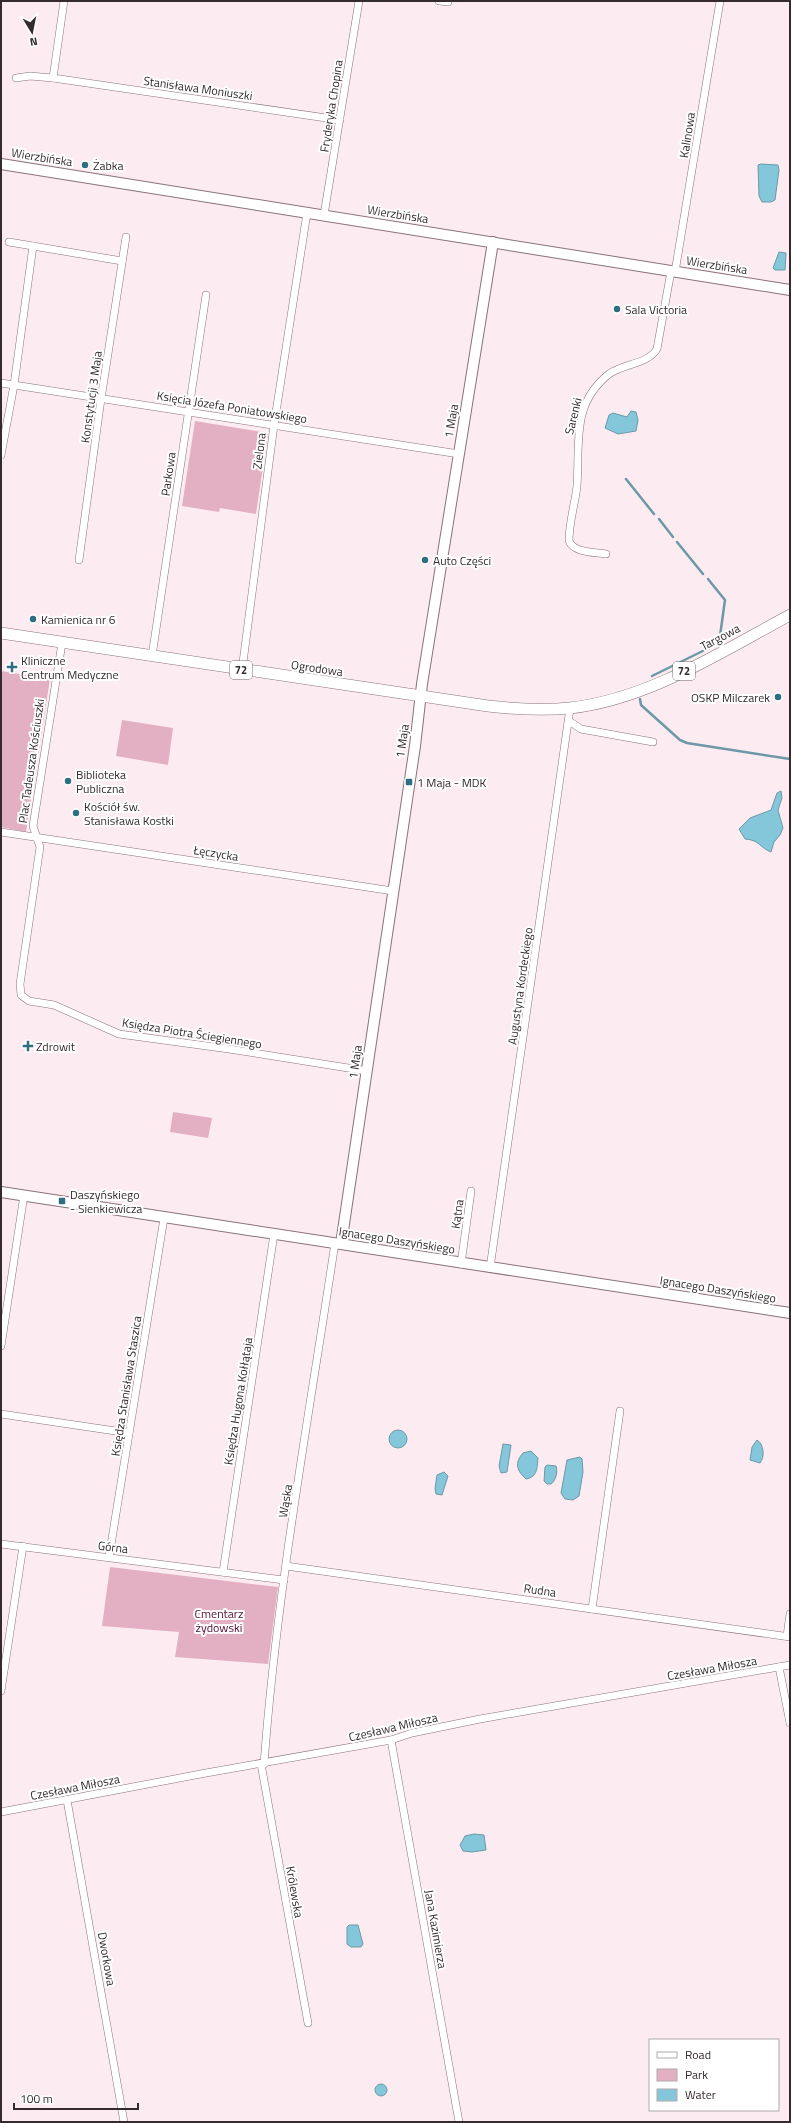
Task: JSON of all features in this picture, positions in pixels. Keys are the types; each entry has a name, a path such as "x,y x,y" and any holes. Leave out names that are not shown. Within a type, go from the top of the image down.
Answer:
{"main road":[{"name":"Targowa","path":"570,708 617,698 663,681 790,615"},
{"name":"72","path":"1,633 62,643"},
{"name":"Ogrodowa","path":"62,643 421,697 518,709 570,708"}],"street":[{"path":"53,78 64,1"},
{"name":"Fryderyka Chopina","path":"324,215 359,1"},
{"path":"439,1 448,2"},
{"name":"Kalinowa","path":"673,271 720,1"},
{"name":"Stanisława Moniuszki","path":"16,78 30,76 53,78 340,120"},
{"name":"Wierzbińska","path":"1,164 790,290"},
{"name":"Zielona","path":"242,670 274,425 307,212"},
{"name":"Konstytucji 3 Maja","path":"79,560 101,399 126,237"},
{"path":"9,242 122,261"},
{"name":"1 Maja","path":"338,1244 367,1071 421,697 493,242"},
{"path":"1,455 14,385 33,246"},
{"name":"Sarenki","path":"606,554 578,550 573,547 569,541 576,486 577,444 581,418 586,399 604,379 619,368 644,360 654,355 657,349 673,271"},
{"name":"Parkowa","path":"152,656 206,295"},
{"name":"Księcia Józefa Poniatowskiego","path":"1,383 459,454"},
{"name":"Plac Tadeusza Kościuszki","path":"1,832 36,837 33,826 35,808 62,643"},
{"name":"Augustyna Kordeckiego","path":"490,1268 570,708"},
{"path":"569,721 581,729 653,742"},
{"name":"Łęczycka","path":"36,837 393,891"},
{"name":"Księdza Piotra Ściegiennego","path":"36,837 40,847 20,984 21,995 29,1001 54,1005 119,1034 229,1049 367,1071"},
{"name":"Kątna","path":"461,1264 471,1191"},
{"name":"Ignacego Daszyńskiego","path":"1,1192 461,1264 790,1313"},
{"path":"1,1346 24,1195"},
{"name":"Księdza Stanisława Staszica","path":"109,1557 164,1218"},
{"name":"Księdza Hugona Kołłątaja","path":"223,1572 274,1234"},
{"name":"Wąska","path":"263,1764 269,1696 286,1566 338,1244"},
{"path":"592,1609 620,1411"},
{"path":"1,1414 130,1433"},
{"name":"Górna","path":"1,1544 223,1572"},
{"path":"1,1691 23,1546"},
{"name":"Rudna","path":"286,1566 788,1637"},
{"path":"223,1572 284,1580"},
{"path":"788,1637 790,1614"},
{"name":"Czesława Miłosza","path":"1,1812 391,1740 412,1733 480,1720 790,1665"},
{"path":"779,1667 790,1723"},
{"name":"Jana Kazimierza","path":"391,1740 459,2122"},
{"name":"Królewska","path":"263,1764 308,2023"},
{"name":"Dworkowa","path":"67,1800 124,2122"}],"green space":[{"path":"195,421 268,433 256,514 220,508 219,512 182,506"},
{"path":"1,671 50,679 26,832 1,827"},
{"path":"122,720 173,728 168,765 116,756"},
{"path":"173,1112 212,1118 208,1138 170,1132"},
{"name":"Cmentarz żydowski","path":"110,1567 278,1587 268,1664 175,1657 179,1632 102,1626"}],"water":[{"path":"758,165 778,165 779,170 775,200 771,202 762,202 759,196"},
{"path":"779,252 786,253 785,270 775,270 773,268"},
{"path":"631,411 636,412 638,420 636,431 618,434 605,428 609,415 613,413 627,417"},
{"path":"781,791 782,798 778,810 783,828 780,835 774,842 771,852 757,842 745,839 739,829 750,818 771,810 777,793"},
{"path":"398,1430 404,1433 407,1439 404,1445 398,1448 392,1445 389,1439 392,1433"},
{"path":"757,1440 761,1444 763,1451 763,1457 760,1463 750,1460 752,1447"},
{"path":"503,1444 511,1445 507,1472 501,1473 499,1466"},
{"path":"531,1451 538,1458 537,1468 533,1476 526,1479 520,1473 518,1460 523,1453"},
{"path":"580,1457 582,1459 583,1472 579,1496 573,1500 565,1499 561,1493 567,1460"},
{"path":"547,1465 556,1466 557,1468 557,1473 553,1483 551,1484 547,1484 544,1481 545,1467"},
{"path":"444,1472 448,1476 442,1495 436,1494 435,1489 437,1475"},
{"path":"474,1834 484,1835 486,1850 472,1852 463,1851 460,1845 465,1836"},
{"path":"349,1925 358,1925 363,1944 361,1947 351,1947 347,1944 347,1927"},
{"path":"379,2084 383,2084 387,2090 383,2096 379,2096 375,2092 375,2088"}],"waterway":[{"path":"626,479 654,514"},
{"path":"659,519 673,537"},
{"path":"677,542 703,574"},
{"path":"652,676 719,643 725,600 708,579"},
{"path":"640,699 641,705 680,740 687,743 790,759"}],"place":[{"name":"Żabka","path":"85,165"},
{"name":"Sala Victoria","path":"617,309"},
{"name":"Auto Części","path":"425,560"},
{"name":"Kamienica nr 6","path":"33,619"},
{"name":"Kliniczne Centrum Medyczne","path":"12,667"},
{"name":"OSKP Milczarek","path":"778,697"},
{"name":"Biblioteka Publiczna","path":"68,781"},
{"name":"1 Maja - MDK","path":"409,782"},
{"name":"Kościół św. Stanisława Kostki","path":"76,813"},
{"name":"Zdrowit","path":"28,1046"},
{"name":"Daszyńskiego - Sienkiewicza","path":"62,1201"}]}
